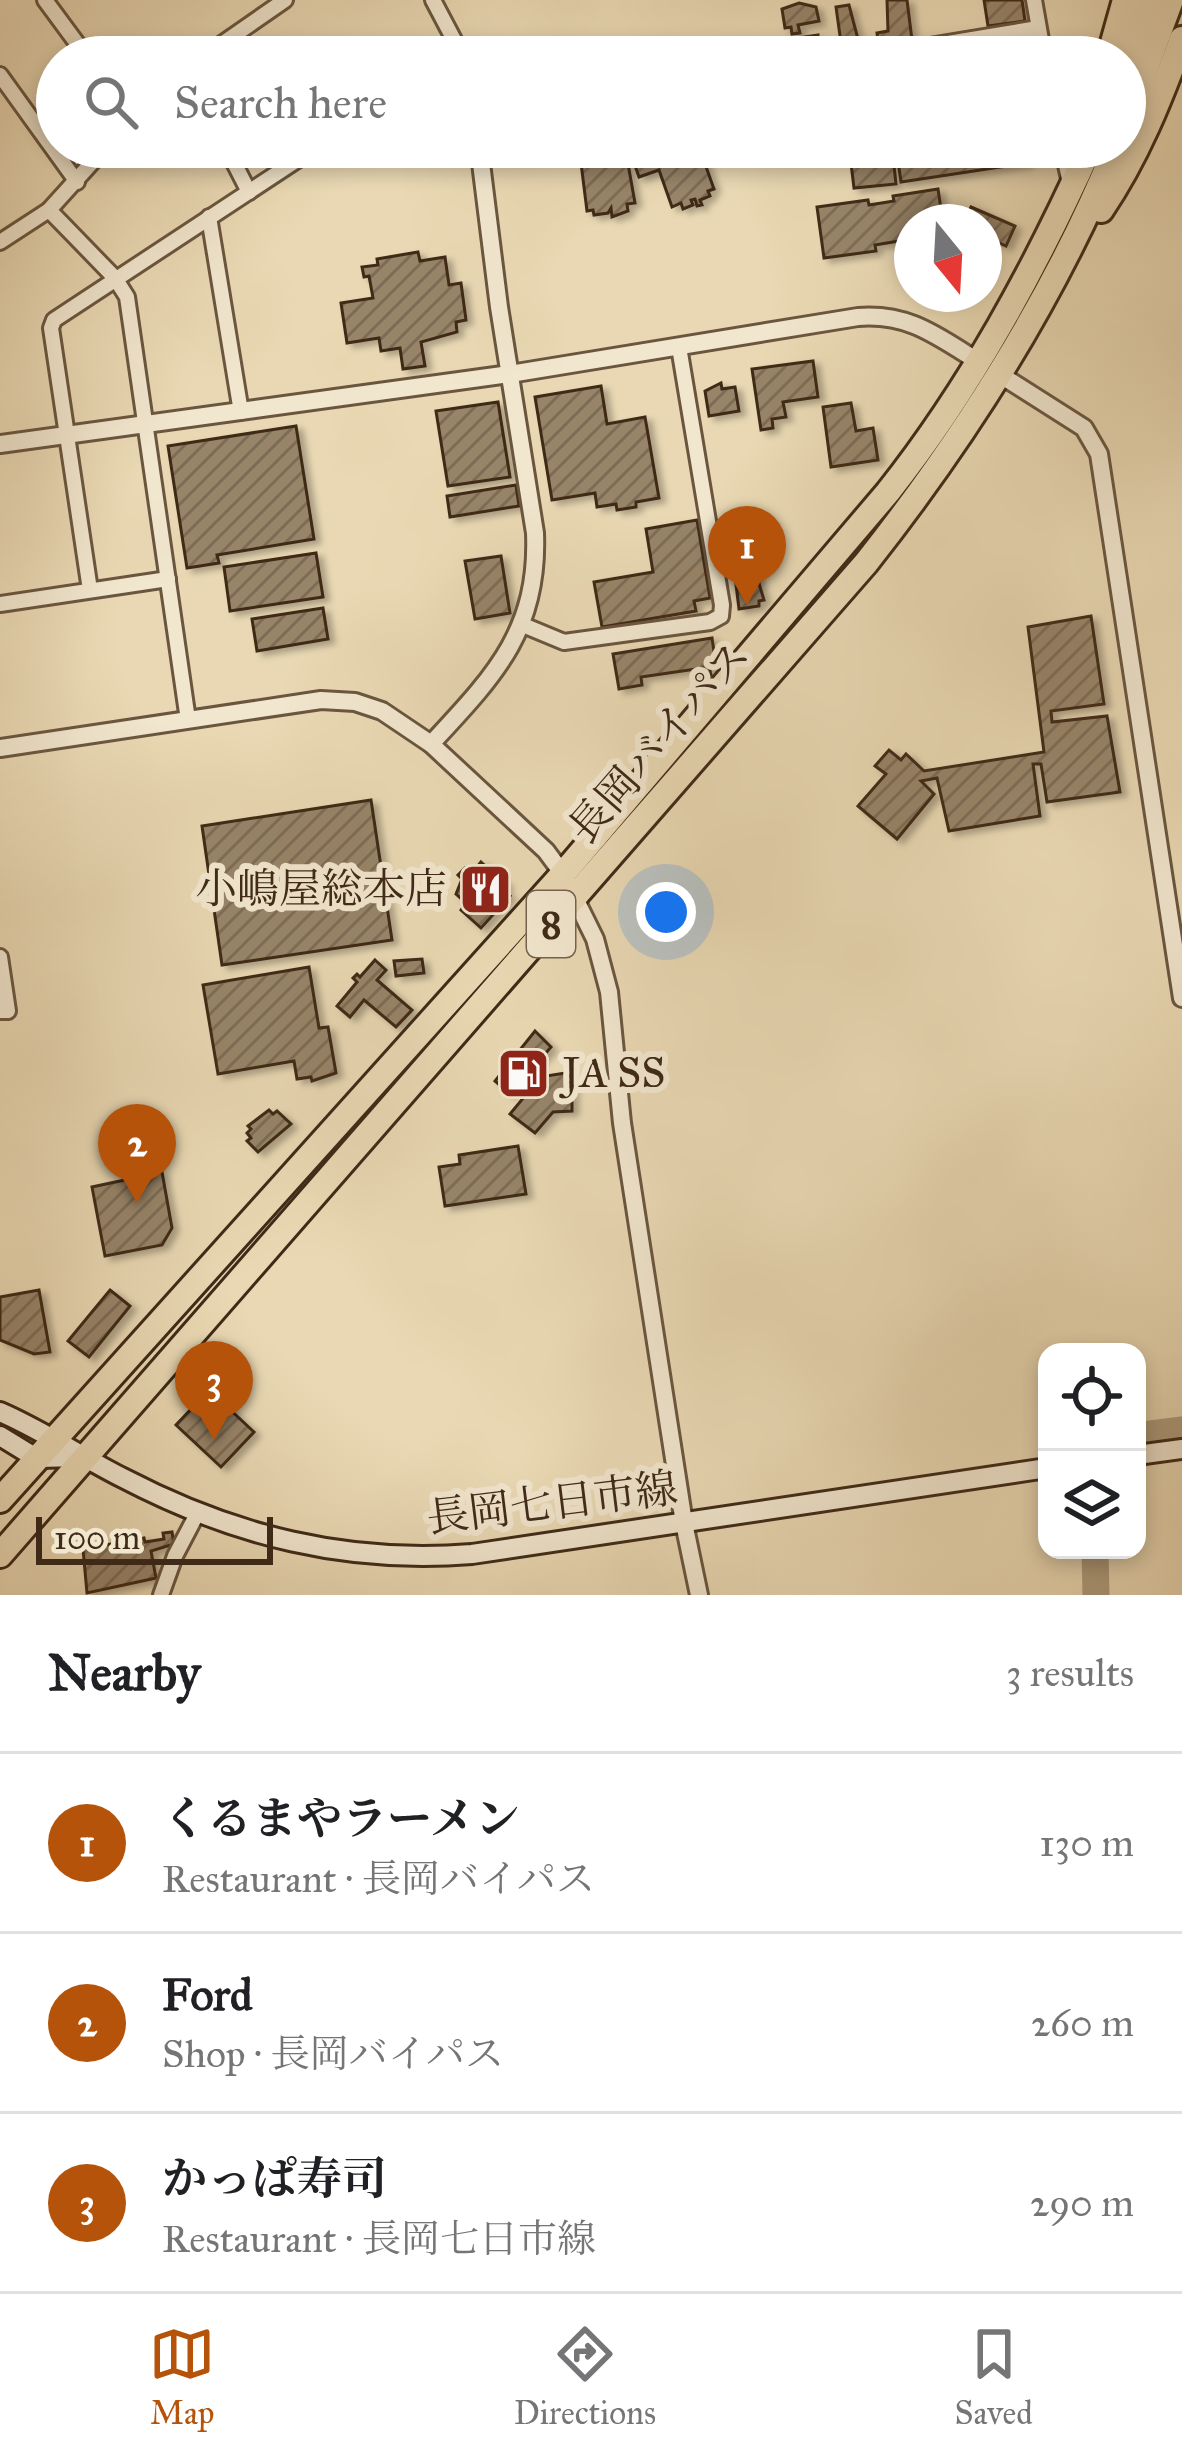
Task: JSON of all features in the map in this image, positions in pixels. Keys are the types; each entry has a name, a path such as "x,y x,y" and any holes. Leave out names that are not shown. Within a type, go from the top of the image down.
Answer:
{"highway":[{"path":"1115,36 1125,0"},
{"path":"1136,36 1149,0"},
{"path":"1146,69 1172,0"},
{"path":"1146,130 1182,39"},
{"name":"長岡バイパス","path":"0,1500 866,563 953,449 1078,168"},
{"name":"長岡バイパス","path":"990,368 1057,277 1106,168"},
{"path":"1057,277 1127,168"},
{"name":"長岡バイパス","path":"0,1556 569,885"}],"main road":[{"name":"長岡七日市線","path":"0,1412 197,1514 239,1530 311,1548 422,1558 1038,1469"},
{"path":"0,1436 36,1458"},
{"path":"1146,1454 1182,1448"},
{"name":"長岡七日市線","path":"36,1458 82,1457"}],"street":[{"path":"45,0 72,36"},
{"path":"233,36 285,0"},
{"path":"433,0 452,36"},
{"path":"1034,0 1040,36"},
{"path":"990,36 1038,28"},
{"path":"0,75 36,125"},
{"path":"67,168 77,182"},
{"path":"0,220 5,238 49,210 89,168"},
{"path":"237,168 249,192"},
{"path":"90,590 51,328 54,320 285,168"},
{"path":"431,744 494,675 524,626 536,565 481,168"},
{"path":"1067,168 1071,188"},
{"path":"49,210 115,278 127,297 188,720"},
{"path":"209,218 241,412"},
{"path":"0,444 510,374 858,317 896,316 1084,428 1100,454 1182,998"},
{"path":"524,626 564,642 710,622 721,616 679,347"},
{"path":"0,604 168,579"},
{"path":"0,748 321,700 355,702 400,721 431,744 546,851 595,939 609,992 619,1104 699,1595"},
{"path":"0,957 8,1011 0,1011"},
{"path":"161,1595 197,1514"}],"building":[{"path":"887,0 907,0 912,36 877,36 888,31"},
{"path":"984,0 1022,0 1025,21 988,26"},
{"path":"799,3 816,7 819,21 798,25 800,33 792,34 791,27 785,28 782,9"},
{"path":"849,5 857,36 840,36 836,7"},
{"path":"582,168 629,168 635,203 627,204 628,211 612,217 611,208 594,215 593,210 587,211"},
{"path":"636,168 706,168 714,189 700,200 702,205 697,206 695,199 683,209 681,203 672,207 659,170 639,177"},
{"path":"852,168 894,168 896,184 854,188"},
{"path":"899,168 994,168 901,182"},
{"path":"938,189 940,204 894,204 894,242 875,245 876,251 824,258 817,207 868,200 869,205 894,201 893,196"},
{"path":"1002,220 1015,226 1006,246 1002,244"},
{"path":"418,252 420,261 445,257 449,285 461,283 466,320 456,322 457,332 421,342 425,366 403,369 400,348 381,351 379,338 347,343 341,303 373,298 362,267 378,265 377,259"},
{"path":"813,361 818,397 783,402 786,417 772,419 773,428 761,430 752,369"},
{"path":"721,383 722,389 735,387 739,411 709,416 705,391"},
{"path":"601,386 607,424 645,417 659,498 617,510 616,504 597,507 595,493 552,500 535,397"},
{"path":"498,402 510,477 448,486 436,411"},
{"path":"851,403 856,431 873,428 878,460 831,467 823,407"},
{"path":"296,426 314,539 217,555 219,563 187,568 168,446"},
{"path":"516,485 519,506 450,517 447,496"},
{"path":"697,520 710,598 694,601 696,611 602,627 594,582 653,572 646,529"},
{"path":"316,553 323,597 230,611 224,567"},
{"path":"501,556 510,613 475,619 465,561"},
{"path":"744,566 745,571 755,570 764,600 759,606 739,609 734,568"},
{"path":"323,608 328,639 257,651 252,619"},
{"path":"1091,616 1104,704 1051,711 1052,722 1107,716 1120,792 1047,802 1041,764 1033,764 1040,816 949,831 937,778 921,781 934,794 897,839 858,806 886,774 875,766 889,750 901,760 906,754 924,771 1044,752 1028,627"},
{"path":"712,638 716,665 709,666 711,675 704,676 703,668 641,677 642,685 619,689 613,654"},
{"path":"371,800 392,940 222,965 202,826"},
{"path":"481,862 507,885 502,890 510,896 481,928 461,910 466,903 456,894 462,879 458,875 465,868 472,873"},
{"path":"422,959 424,973 396,976 394,961"},
{"path":"375,960 386,970 377,980 412,1010 396,1027 364,1000 350,1017 337,1006 357,982 353,978 360,977"},
{"path":"309,967 319,1028 328,1027 336,1073 312,1081 311,1077 297,1079 294,1061 218,1074 203,985"},
{"path":"535,1031 551,1047 532,1069 540,1077 572,1072 572,1111 553,1112 535,1133 510,1114 525,1096 515,1087 510,1094 495,1081"},
{"path":"269,1110 291,1124 258,1152 247,1141 251,1138 248,1126"},
{"path":"518,1146 526,1194 445,1206 439,1167 460,1164 459,1155"},
{"path":"162,1172 172,1228 162,1245 105,1256 92,1187"},
{"path":"39,1290 50,1352 34,1354 0,1340 0,1297"},
{"path":"110,1290 130,1306 89,1357 68,1341"},
{"path":"209,1390 254,1432 221,1467 176,1425"},
{"path":"172,1532 174,1544 151,1551 156,1578 87,1593 83,1549 164,1539 163,1533"}],"waterway":[{"path":"1146,1435 1182,1430"},
{"path":"1095,1559 1096,1595"}],"place":[{"name":"くるまやラーメン","path":"747,605"},
{"name":"小嶋屋総本店","path":"486,889"},
{"name":"JA SS","path":"524,1073"},
{"name":"Ford","path":"137,1203"},
{"name":"かっぱ寿司","path":"214,1440"}]}
